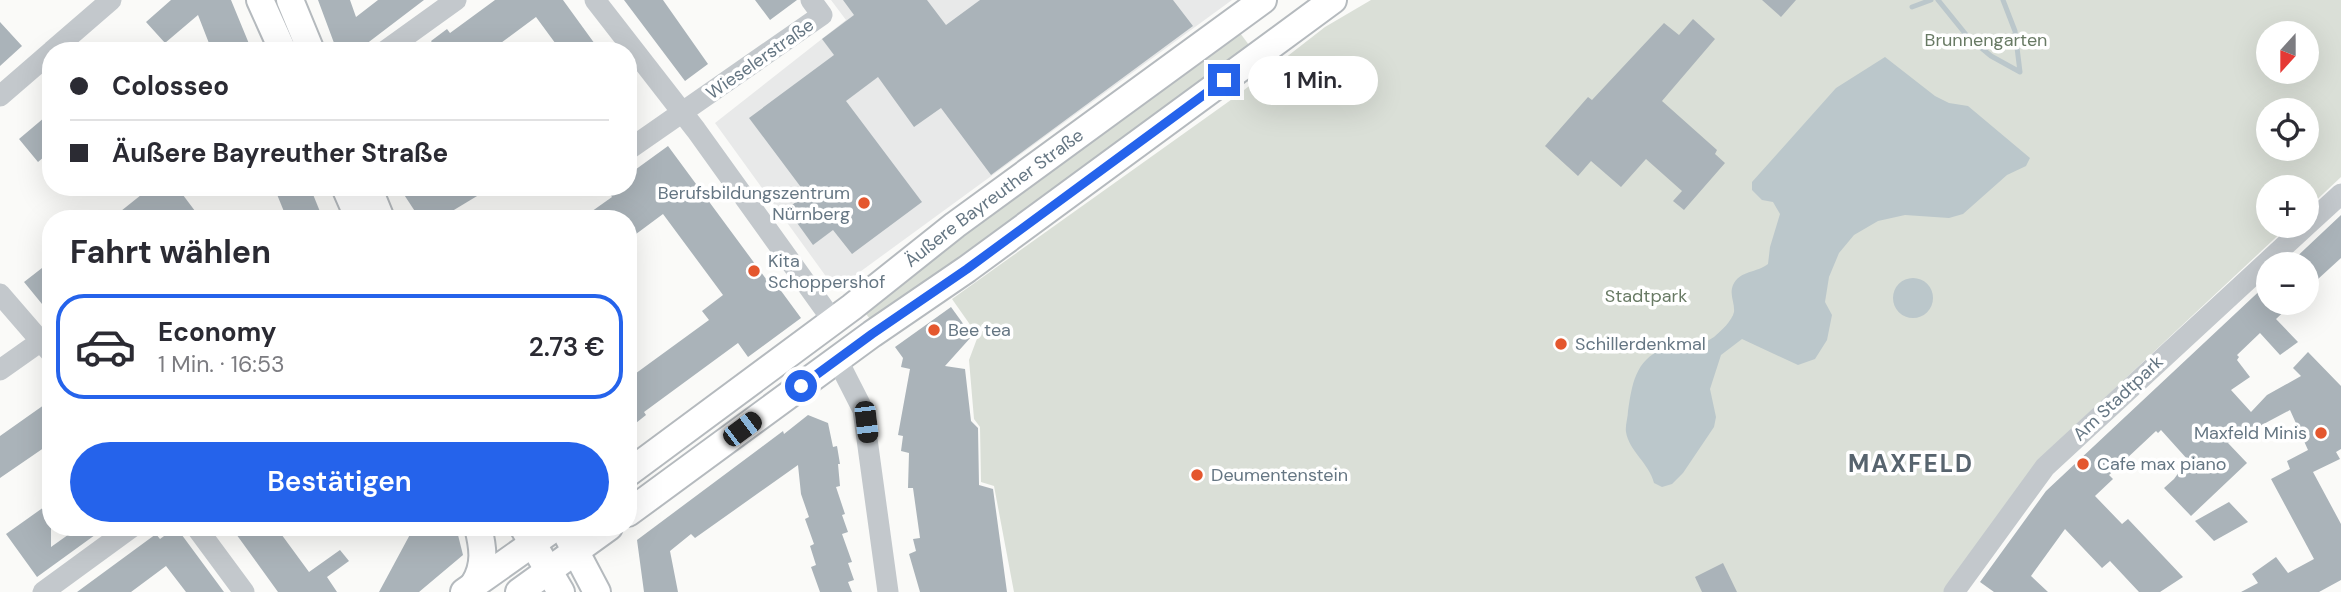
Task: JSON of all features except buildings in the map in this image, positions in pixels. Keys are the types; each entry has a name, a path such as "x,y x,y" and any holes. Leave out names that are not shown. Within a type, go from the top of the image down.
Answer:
{"main road":[{"path":"260,0 279,42"},
{"path":"290,0 307,42"},
{"name":"Äußere Bayreuther Straße","path":"637,466 833,321 955,225 1263,0"},
{"path":"637,506 838,359 967,269 1318,4"},
{"path":"469,588 482,568 484,554 480,536"},
{"path":"469,588 528,536"},
{"path":"530,536 555,581"},
{"path":"565,536 597,592"},
{"path":"519,592 555,581 576,551 597,536"}],"street":[{"path":"62,42 111,0"},
{"path":"398,42 456,0"},
{"path":"595,0 627,42"},
{"name":"Wieselerstraße","path":"682,113 822,15 811,0"},
{"path":"637,55 696,130 833,321"},
{"path":"0,96 42,59"},
{"path":"637,144 682,113"},
{"name":"Am Stadtpark","path":"2319,214 2341,194"},
{"name":"Am Stadtpark","path":"1954,592 2045,467 2293,238"},
{"path":"0,294 42,338"},
{"path":"0,370 42,346"},
{"path":"838,359 863,410 887,592"},
{"path":"43,592 120,536"},
{"path":"203,536 244,592"}],"shaded area":[{"name":"Berufsbildungszentrum Nürnberg","path":"831,0 1232,0 842,285 830,282 715,123 846,20"},
{"path":"1885,57 1935,96 1949,103 1968,106 2030,158 2026,166 2007,175 1963,214 1949,218 1905,215 1878,221 1854,235 1839,253 1829,277 1825,302 1832,315 1827,340 1815,359 1798,365 1742,339 1721,355 1710,389 1716,417 1714,427 1683,473 1672,484 1662,487 1654,483 1626,432 1631,392 1637,374 1646,360 1654,354 1663,349 1708,340 1729,322 1734,312 1733,285 1744,274 1768,264 1780,214 1773,202 1762,200 1752,190 1752,182 1836,88"},
{"path":"1913,278 1927,284 1933,298 1927,312 1913,318 1899,312 1893,298 1899,284"}],"green space":[{"name":"Stadtpark","path":"1371,0 2341,0 2341,177 2319,198 2319,175 2256,175 2256,238 2275,238 2260,252 2256,252 2256,256 2063,437 1950,592 1014,592 994,486 981,482 980,427 974,419 969,360 978,336 952,299 1235,97 1325,27"},
{"path":"1237,29 1252,49 873,323 863,310 932,255"}],"waterway":[{"path":"1912,7 1931,0"},
{"path":"1938,0 1968,37"},
{"path":"1973,41 1991,56 2020,72 2015,31 2003,0"}],"place":[{"name":"Berufsbildungszentrum Nürnberg","path":"864,203"},
{"name":"Kita Schoppershof","path":"754,271"},
{"name":"Bee tea","path":"934,330"},
{"name":"Schillerdenkmal","path":"1561,344"},
{"name":"Maxfeld Minis","path":"2321,433"},
{"name":"Cafe max piano","path":"2083,464"},
{"name":"Deumentenstein","path":"1197,475"}],"district":[{"name":"MAXFELD","path":"1911,463"}],"route":[{"path":"801,386 967,269 1224,80"}],"park label":[{"name":"Brunnengarten","path":"1986,40"}]}
